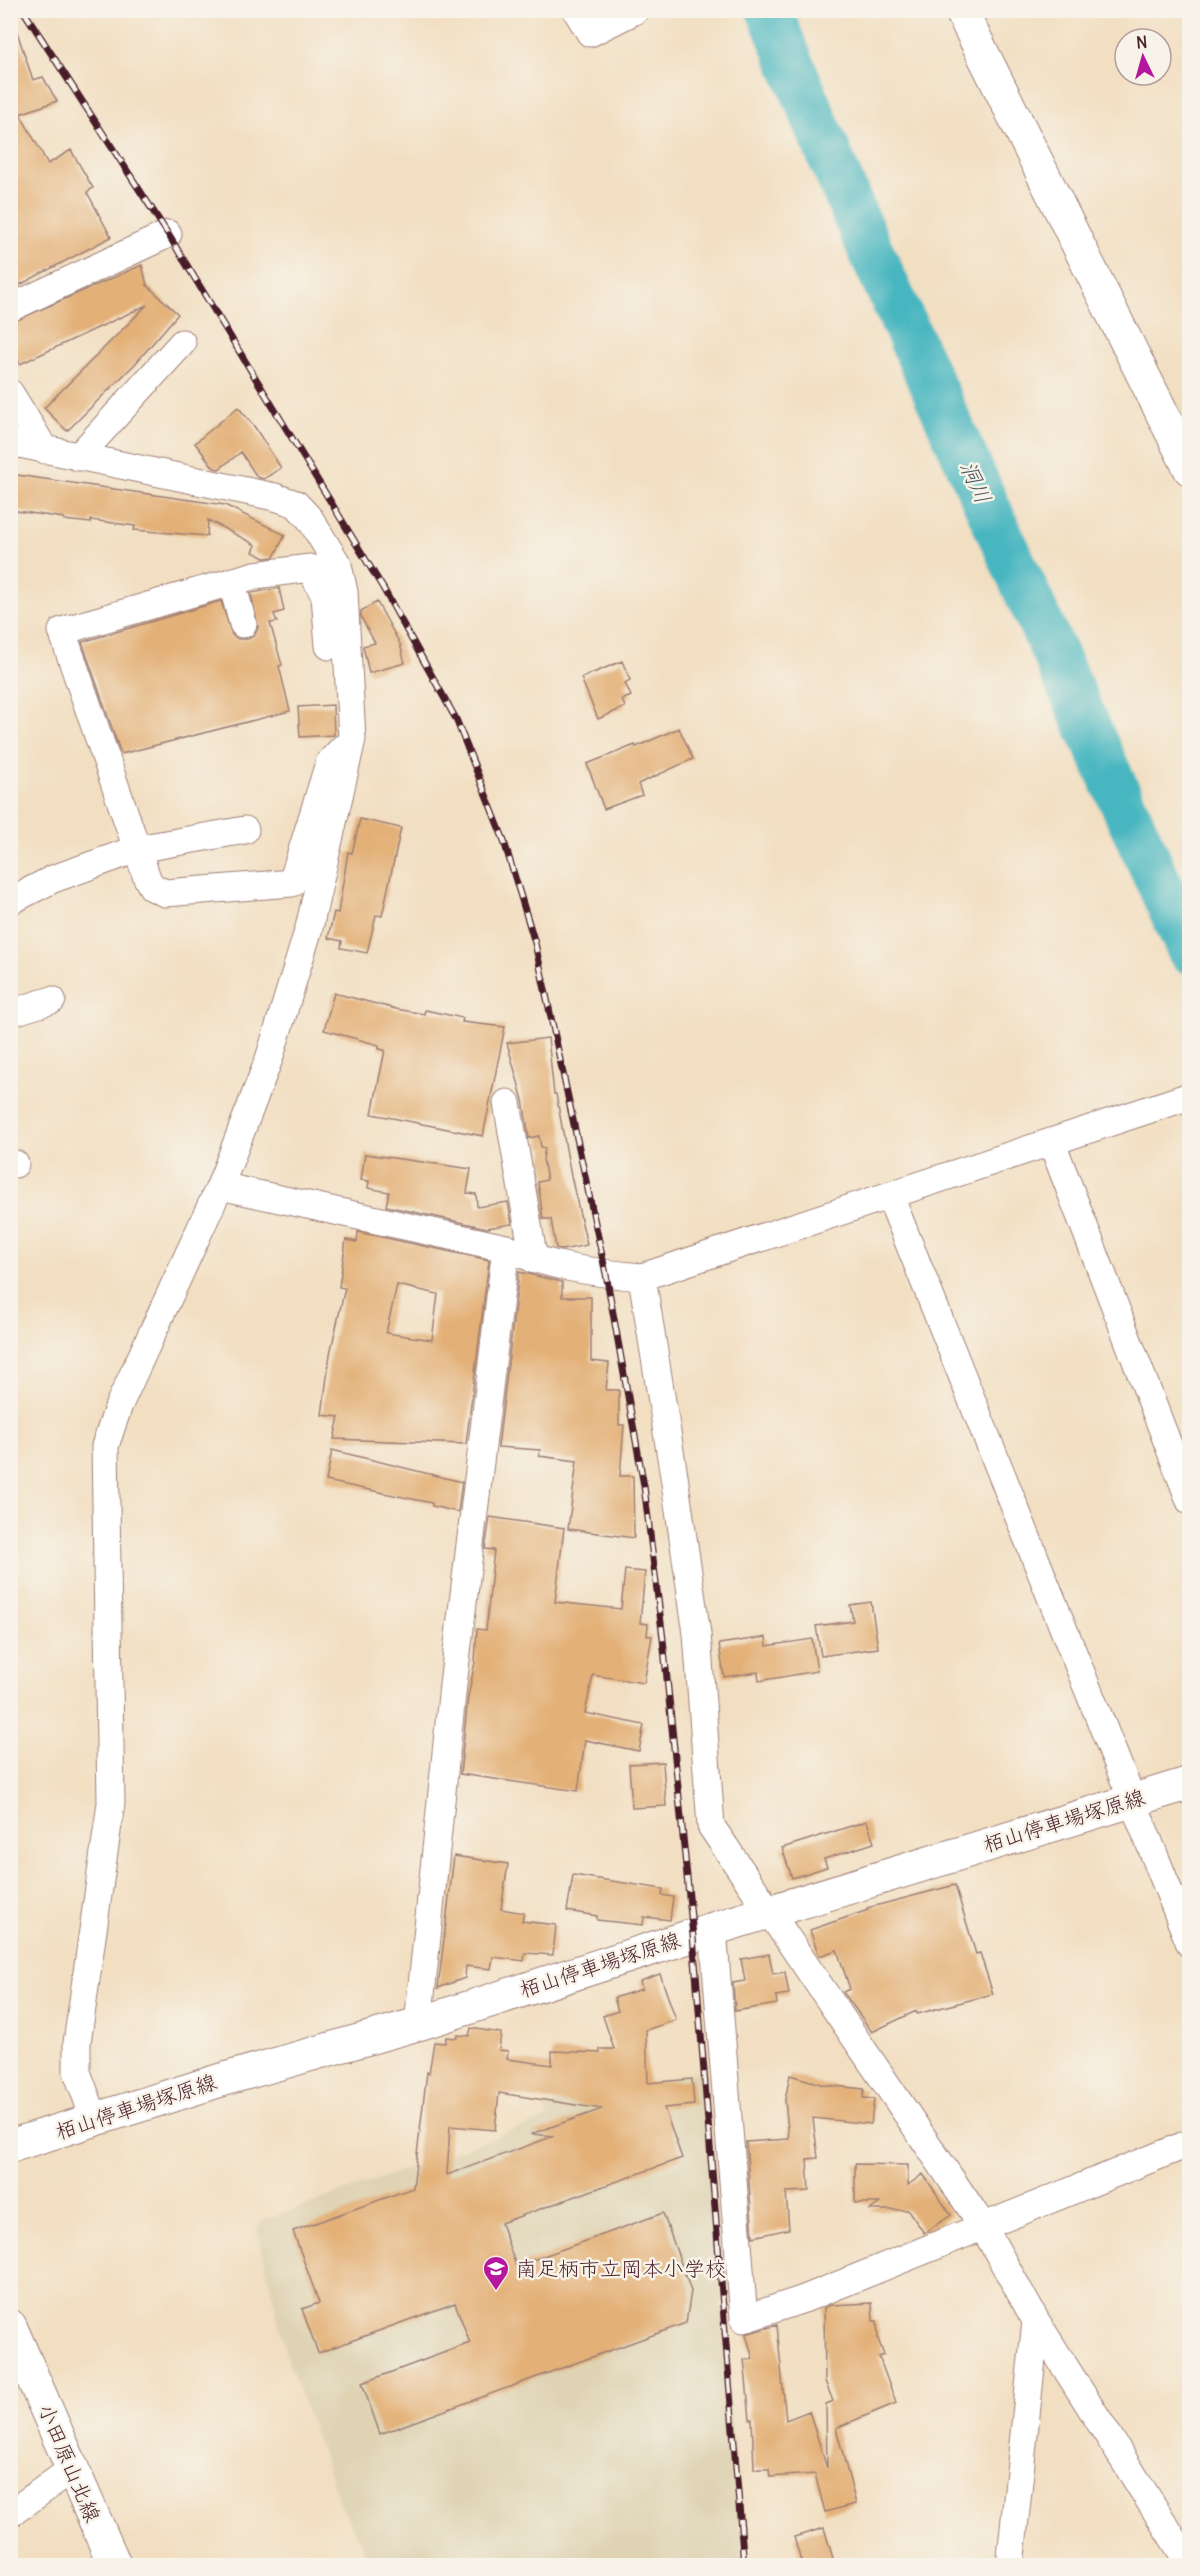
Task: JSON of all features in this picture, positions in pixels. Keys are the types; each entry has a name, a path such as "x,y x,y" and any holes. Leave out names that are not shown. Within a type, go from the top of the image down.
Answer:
{"main road":[{"path":"960,10 1190,469"},
{"name":"栢山停車場塚原線","path":"10,2146 221,2080 418,2024 713,1929 1190,1783"},
{"name":"小田原山北線","path":"10,2326 115,2565"}],"street":[{"path":"576,10 590,33 636,10"},
{"path":"10,308 168,234"},
{"path":"78,457 182,343"},
{"path":"10,393 45,450"},
{"path":"10,442 275,497 296,504 310,519 338,565 344,592 352,739 309,928 268,1059 220,1186 119,1404 105,1446 111,1803 77,2043 77,2072 95,2120"},
{"path":"349,696 333,690 325,596 310,568 255,575 62,631 147,878 152,887 165,893 292,884 328,763 352,739"},
{"path":"232,583 243,624"},
{"path":"10,901 53,879 137,849 245,830"},
{"path":"10,1013 52,1000"},
{"path":"220,1186 506,1248 534,1260 606,1274 642,1277 1190,1096"},
{"path":"507,1103 534,1260"},
{"path":"1052,1143 1190,1501"},
{"path":"890,1196 1190,1944"},
{"path":"418,2024 453,1685 506,1248"},
{"path":"642,1277 697,1634 711,1826 983,2226 1036,2321 1190,2565"},
{"path":"713,1929 744,2319 804,2299 1190,2143"},
{"path":"1010,2565 1036,2321"},
{"path":"10,2514 72,2469"}],"shaded area":[{"name":"南足柄市立岡本小学校","path":"703,2070 743,2565 372,2565 341,2506 286,2355 257,2229 262,2221 548,2118 543,2107"}],"building":[{"path":"14,23 33,80 43,77 57,101 20,114 48,164 71,150 93,188 87,192 111,237 10,290 10,24"},
{"path":"142,265 147,285 178,314 135,364 67,431 44,408 147,305 20,364 10,344 10,323"},
{"path":"238,407 254,426 281,468 264,479 257,477 241,452 219,469 214,468 195,443"},
{"path":"10,474 225,505 285,535 274,557 265,558 253,552 256,545 208,520 207,536 134,530 135,526 91,520 91,523 64,520 64,518 10,510"},
{"path":"279,588 284,611 274,614 277,622 270,623 282,665 279,666 290,711 121,754 82,642 221,601 232,635 238,639 248,639 255,635 258,627 251,593"},
{"path":"377,602 400,644 405,663 369,673 363,646 375,643 361,617 361,611"},
{"path":"622,661 630,680 625,683 631,696 622,700 625,707 598,719 581,678"},
{"path":"333,705 334,735 300,737 298,707"},
{"path":"679,728 693,759 638,784 642,795 604,809 587,764 635,745 636,747"},
{"path":"360,819 401,828 382,916 376,915 367,953 341,948 342,941 328,938 334,912 338,913 348,852 352,853"},
{"path":"334,993 396,1009 424,1014 425,1010 463,1018 462,1022 505,1027 483,1136 372,1114 385,1050 379,1049 379,1045 324,1030"},
{"path":"548,1038 554,1094 556,1094 587,1245 562,1250 556,1248 551,1219 543,1219 538,1182 547,1180 543,1159 545,1148 541,1147 539,1136 529,1138 523,1100 507,1043"},
{"path":"365,1154 471,1169 467,1193 476,1194 477,1207 508,1202 512,1224 487,1228 386,1206 389,1192 368,1188 369,1181 361,1180"},
{"path":"358,1232 489,1260 466,1444 334,1439 339,1417 322,1415 330,1354 345,1288 339,1287 346,1240 357,1242","holes":["397,1285 438,1294 432,1340 386,1333"]},
{"path":"519,1272 562,1282 562,1297 591,1297 591,1361 609,1363 606,1390 619,1390 619,1425 624,1425 620,1476 633,1476 634,1538 568,1529 577,1461 539,1456 540,1450 498,1447"},
{"path":"332,1450 462,1482 458,1512 432,1506 432,1503 326,1481"},
{"path":"490,1517 564,1528 555,1602 621,1609 625,1570 645,1572 640,1623 648,1624 647,1636 652,1636 644,1683 593,1675 585,1713 644,1725 639,1751 585,1740 578,1791 460,1774 468,1697 475,1662 477,1629 486,1630 494,1550 485,1549"},
{"path":"871,1602 878,1648 821,1656 816,1626 853,1621 850,1605"},
{"path":"766,1637 767,1646 812,1639 817,1671 759,1681 758,1672 724,1677 719,1644"},
{"path":"663,1762 666,1806 632,1808 629,1764"},
{"path":"867,1821 874,1843 824,1859 827,1867 792,1878 782,1848"},
{"path":"454,1856 508,1864 501,1909 524,1913 522,1921 556,1925 553,1955 525,1953 524,1961 493,1957 491,1969 466,1966 465,1978 438,1988"},
{"path":"573,1875 663,1889 662,1895 673,1897 670,1920 644,1917 643,1925 597,1920 597,1916 567,1911"},
{"path":"955,1885 976,1954 980,1953 993,1994 917,2014 916,2011 872,2032 843,1992 850,1989 837,1950 819,1956 810,1930 868,1910 867,1908"},
{"path":"769,1954 773,1974 785,1972 789,1994 776,1996 777,2004 735,2011 733,1983 745,1981 741,1959"},
{"path":"660,1974 676,2020 646,2030 648,2083 692,2079 694,2105 664,2108 682,2158 501,2223 516,2266 663,2213 691,2291 686,2323 380,2434 362,2383 470,2343 455,2303 318,2353 302,2309 319,2303 293,2231 413,2188 427,2072 429,2073 434,2042 445,2043 446,2037 457,2038 457,2035 469,2036 471,2028 501,2033 499,2050 508,2051 507,2059 552,2065 552,2051 600,2053 600,2049 614,2049 603,2016 618,2011 614,1998 642,1989 640,1981","holes":["499,2093 602,2109 531,2134 554,2136 447,2175 450,2126 495,2130"]},
{"path":"790,2075 824,2085 864,2089 863,2098 874,2099 871,2124 813,2118 818,2158 807,2159 809,2191 786,2192 789,2229 753,2237 746,2142 789,2139 785,2100"},
{"path":"855,2164 908,2165 908,2185 923,2174 951,2215 924,2233 908,2210 870,2210 880,2203 855,2203"},
{"path":"872,2303 873,2321 877,2321 878,2339 884,2355 879,2357 896,2403 836,2428 856,2504 825,2512 815,2474 770,2477 769,2469 754,2469 752,2419 750,2419 744,2359 753,2359 746,2334 777,2325 786,2420 809,2411 827,2468 826,2404 833,2401 825,2381 824,2308 831,2305"},
{"path":"824,2528 835,2565 802,2565 794,2537"}],"waterway":[{"name":"洞川","path":"769,10 855,216 1190,951"}],"railway":[{"path":"23,10 168,234 383,588 456,719 503,838 535,943 606,1274 644,1486 663,1639 693,1936 744,2566"}],"place":[{"name":"南足柄市立岡本小学校","path":"496,2292"}]}
